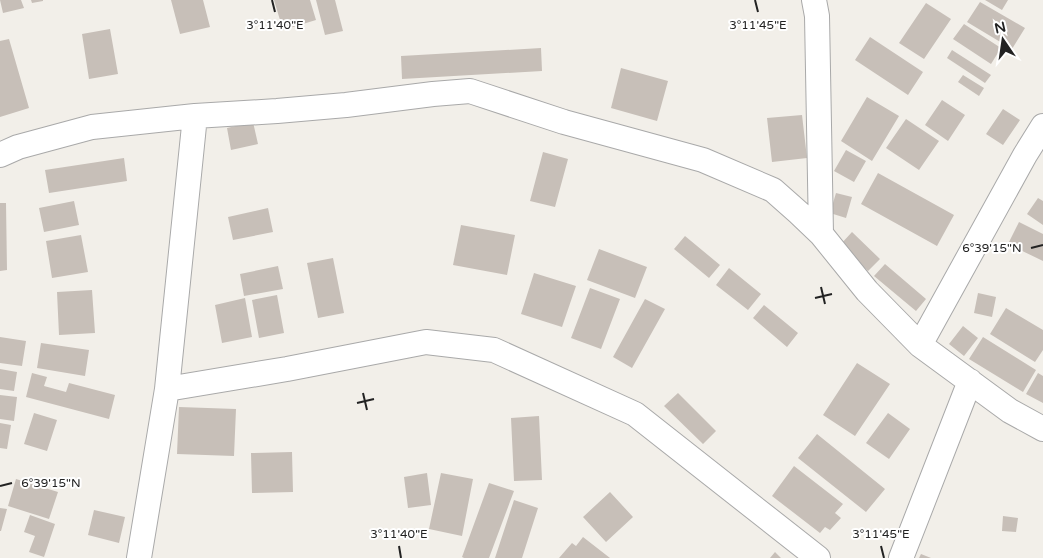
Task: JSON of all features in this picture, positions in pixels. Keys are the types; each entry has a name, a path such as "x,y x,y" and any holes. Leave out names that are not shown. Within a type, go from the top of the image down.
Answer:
{"street":[{"path":"820,5 821,234"},
{"path":"0,155 18,147 92,127 195,116 346,105 470,91 564,122 702,160 773,190 821,234 867,291 920,345 1010,411 1043,429"},
{"path":"139,558 167,389 195,116"},
{"path":"920,345 1043,126"},
{"path":"167,389 287,369 426,342 494,350 635,414 818,558"},
{"path":"901,558 970,381"}],"building":[{"path":"0,0 21,0 24,8 3,13"},
{"path":"31,0 43,0 43,1 32,3"},
{"path":"171,0 203,0 210,27 180,34"},
{"path":"274,0 310,0 316,20 283,30"},
{"path":"316,0 335,0 343,31 325,35"},
{"path":"985,0 1008,0 1002,10"},
{"path":"980,2 1025,28 1012,49 967,22"},
{"path":"926,3 951,19 924,59 899,43"},
{"path":"964,24 1001,48 991,64 953,39"},
{"path":"110,29 118,74 89,79 82,34"},
{"path":"870,37 923,72 908,95 855,60"},
{"path":"9,39 29,108 0,117 0,41"},
{"path":"541,48 542,71 402,79 401,56"},
{"path":"952,50 991,75 985,83 947,58"},
{"path":"621,68 668,81 657,121 611,108"},
{"path":"963,75 984,88 979,96 958,82"},
{"path":"867,97 899,116 872,161 841,141"},
{"path":"942,100 965,115 948,141 925,125"},
{"path":"1003,109 1020,120 1003,145 986,134"},
{"path":"802,115 807,158 772,162 767,118"},
{"path":"906,119 939,141 919,170 886,148"},
{"path":"253,122 258,144 231,150 227,128"},
{"path":"846,150 866,161 854,182 834,171"},
{"path":"543,152 568,159 555,207 530,201"},
{"path":"124,158 127,181 49,193 45,170"},
{"path":"878,173 954,215 937,246 861,204"},
{"path":"836,193 852,197 846,218 830,213"},
{"path":"1038,198 1043,201 1043,225 1027,214"},
{"path":"74,201 79,225 44,232 39,208"},
{"path":"0,203 6,203 7,270 0,271"},
{"path":"268,208 273,232 233,240 228,217"},
{"path":"1019,222 1043,234 1043,261 1008,244"},
{"path":"461,225 515,235 507,275 453,265"},
{"path":"852,232 880,259 868,271 840,245"},
{"path":"81,235 88,272 52,278 46,241"},
{"path":"685,236 720,265 709,278 674,249"},
{"path":"599,249 647,267 635,298 587,280"},
{"path":"333,258 344,313 318,318 307,263"},
{"path":"885,264 926,299 916,311 874,276"},
{"path":"278,266 283,289 244,296 240,274"},
{"path":"729,268 761,294 748,310 716,285"},
{"path":"534,273 576,286 562,327 521,314"},
{"path":"590,288 620,299 601,349 571,338"},
{"path":"92,290 95,333 59,335 57,292"},
{"path":"978,293 996,297 992,317 974,313"},
{"path":"277,295 284,333 259,338 252,300"},
{"path":"245,298 252,337 222,343 215,305"},
{"path":"645,299 665,309 632,368 613,357"},
{"path":"764,305 798,333 787,347 753,318"},
{"path":"1006,308 1043,330 1043,350 1035,362 990,334"},
{"path":"963,326 978,338 964,356 949,344"},
{"path":"0,337 26,341 22,366 0,363"},
{"path":"983,337 1036,370 1023,392 969,359"},
{"path":"41,343 89,350 85,376 37,368"},
{"path":"857,363 890,384 855,436 823,415"},
{"path":"0,369 17,372 14,391 0,389"},
{"path":"32,373 47,377 44,386 66,392 69,383 115,395 109,419 26,397"},
{"path":"1038,373 1043,376 1043,403 1026,394"},
{"path":"678,393 716,431 703,444 664,406"},
{"path":"0,395 17,397 14,421 0,419"},
{"path":"179,407 236,409 234,456 177,454"},
{"path":"34,413 57,420 47,451 24,444"},
{"path":"888,413 910,429 889,459 866,443"},
{"path":"539,416 542,480 514,481 511,418"},
{"path":"0,423 11,425 7,449 0,448"},
{"path":"817,434 885,489 866,512 798,458"},
{"path":"292,452 293,492 252,493 251,453"},
{"path":"794,466 843,504 835,513 841,518 830,530 825,527 820,533 772,496"},
{"path":"427,473 431,505 408,508 404,477"},
{"path":"441,473 473,479 462,536 429,529"},
{"path":"16,479 58,492 49,519 8,506"},
{"path":"489,483 514,491 489,558 464,558 462,557"},
{"path":"610,492 633,517 606,542 583,517"},
{"path":"514,500 538,508 522,558 495,558"},
{"path":"0,508 7,509 1,531 0,531"},
{"path":"94,510 125,517 119,543 88,535"},
{"path":"30,515 55,524 44,557 29,552 35,536 24,532"},
{"path":"1003,516 1018,518 1016,532 1002,531"},
{"path":"583,537 610,558 559,558 572,543 576,546"},
{"path":"775,552 781,558 770,558"},
{"path":"921,554 931,558 919,558"}]}
